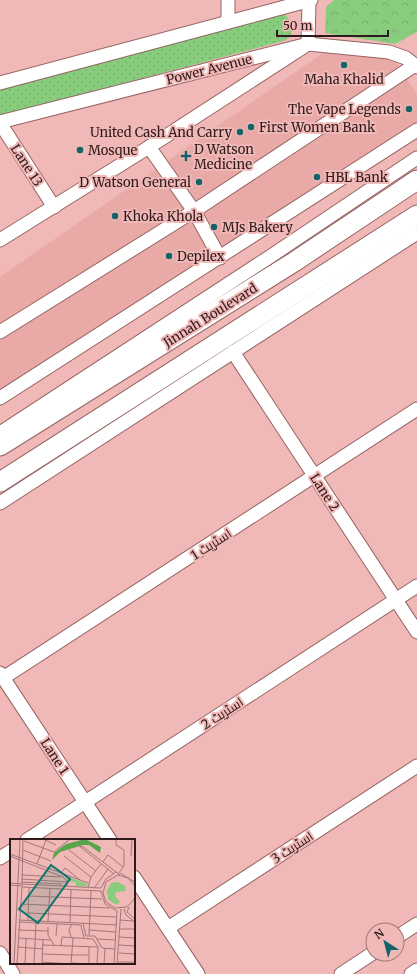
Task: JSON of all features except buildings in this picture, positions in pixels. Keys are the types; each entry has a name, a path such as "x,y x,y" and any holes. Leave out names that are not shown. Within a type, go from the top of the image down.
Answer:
{"street":[{"path":"228,0 228,22"},
{"path":"0,83 310,0 308,44 149,147 0,240"},
{"name":"Power Avenue","path":"0,123 308,44 389,52 406,58 416,66"},
{"path":"0,332 194,211 416,66"},
{"name":"Lane 13","path":"0,123 54,206"},
{"path":"0,398 417,130"},
{"path":"149,147 194,211 220,258"},
{"path":"0,433 271,256 417,158"},
{"name":"Jinnah Boulevard","path":"0,446 294,262 417,180"},
{"path":"0,482 417,215"},
{"path":"0,503 417,233"},
{"name":"Lane 2","path":"233,352 417,632"},
{"name":"اسٹریٹ 1","path":"2,675 315,476 417,409"},
{"name":"اسٹریٹ 2","path":"28,839 417,586"},
{"name":"Lane 1","path":"2,675 109,839"},
{"name":"اسٹریٹ 3","path":"168,928 417,766"},
{"path":"0,858 10,851"},
{"path":"135,878 198,974"},
{"path":"405,932 417,924"},
{"path":"0,953 13,974"},
{"path":"341,974 365,958"},
{"path":"411,974 417,970"}],"shaded area":[{"path":"333,46 389,52 417,94 417,127 0,396 0,277"}],"green space":[{"path":"334,0 417,0 417,32 395,44 325,33 326,7"},
{"path":"285,14 294,26 289,38 283,41 0,116 0,87 258,18"}],"place":[{"name":"Maha Khalid","path":"344,65"},
{"name":"The Vape Legends","path":"409,109"},
{"name":"First Women Bank","path":"251,127"},
{"name":"United Cash And Carry","path":"240,132"},
{"name":"Mosque","path":"80,150"},
{"name":"D Watson Medicine","path":"186,156"},
{"name":"HBL Bank","path":"317,177"},
{"name":"D Watson General","path":"199,182"},
{"name":"Khoka Khola","path":"115,216"},
{"name":"MJs Bakery","path":"214,227"},
{"name":"Depilex","path":"169,256"}]}
